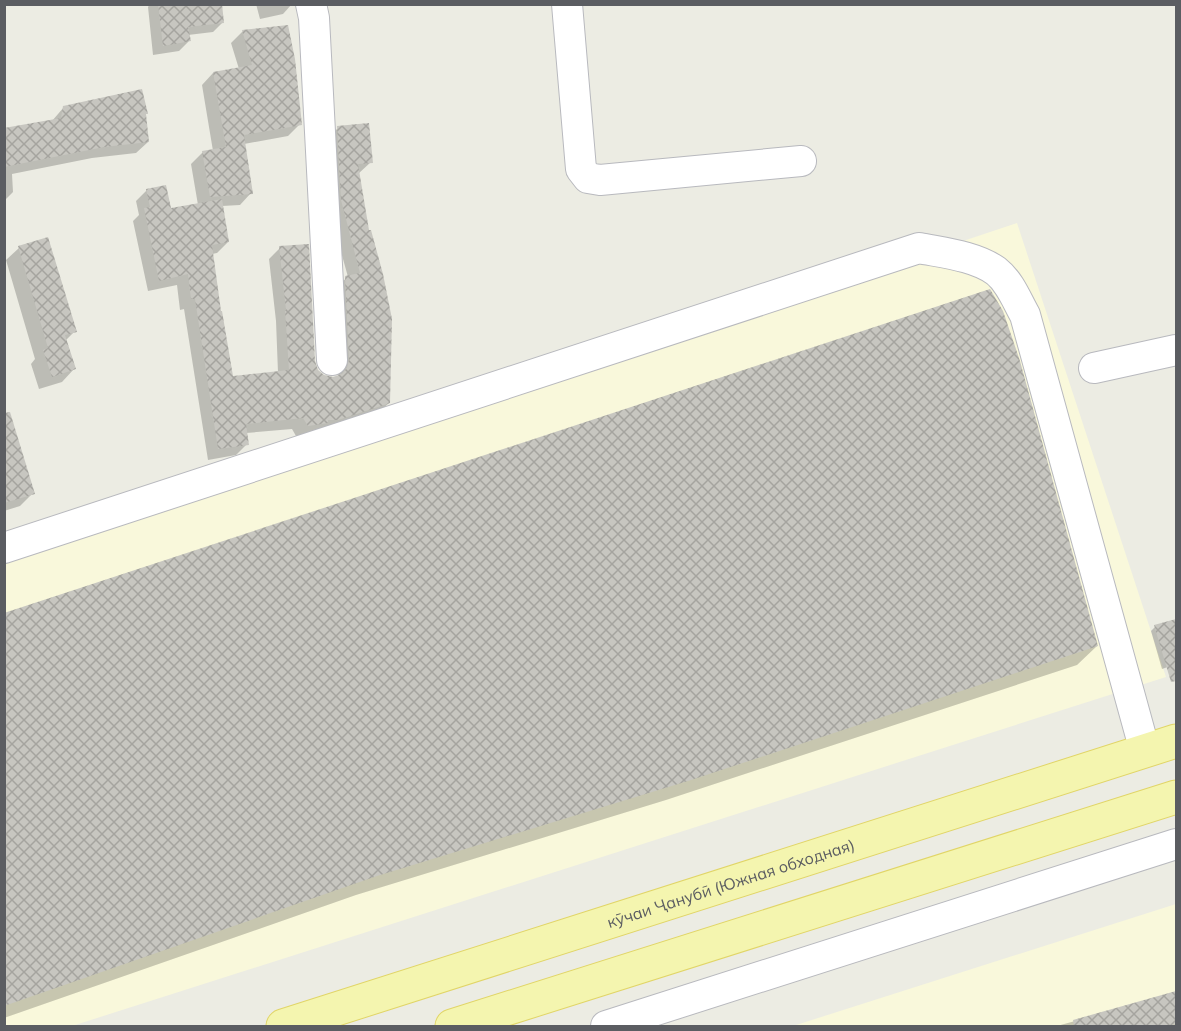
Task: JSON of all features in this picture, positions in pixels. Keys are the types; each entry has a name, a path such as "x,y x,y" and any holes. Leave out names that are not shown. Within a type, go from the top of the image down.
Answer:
{"main road":[{"name":"кӯчаи Ҷанубӣ (Южная обходная)","path":"284,1026 1176,741"},
{"path":"452,1026 1176,798"}],"street":[{"path":"311,4 314,18 332,360"},
{"path":"567,4 581,169 588,178 600,180 801,161"},
{"path":"4,548 919,248 970,259 997,272 1011,287 1025,315 1145,751"},
{"path":"1094,368 1176,350"},
{"path":"606,1026 1176,844"}],"shaded area":[{"path":"1017,223 1166,677 72,1026 5,1026 5,542 694,331"},
{"path":"1176,904 1176,1026 793,1026"}],"building":[{"path":"158,4 222,4 224,23 188,27 191,41 163,46"},
{"path":"288,25 295,59 302,125 244,135 253,194 210,197 202,151 226,147 213,72 252,65 242,30"},
{"path":"142,89 148,114 146,114 149,142 104,147 4,167 4,128 61,118 63,106"},
{"path":"369,123 373,163 358,164 369,230 371,230 383,274 392,319 390,403 338,420 328,420 328,423 308,426 303,418 246,424 249,445 218,449 195,299 191,299 188,274 159,281 144,208 150,207 146,189 166,185 171,208 222,199 229,242 212,245 233,376 289,370 286,310 279,246 309,244 315,361 318,370 324,375 333,377 342,374 349,360 345,276 360,273 341,200 337,126"},
{"path":"48,237 77,332 65,335 76,369 52,377 43,350 48,348 18,246"},
{"path":"990,289 1003,311 1020,361 1098,646 688,781 377,876 4,1006 4,613"},
{"path":"10,412 35,494 4,503 4,413"},
{"path":"1176,619 1176,681 1171,682 1154,625"},
{"path":"1176,991 1176,1024 1168,1026 1074,1026 1073,1020"}]}
